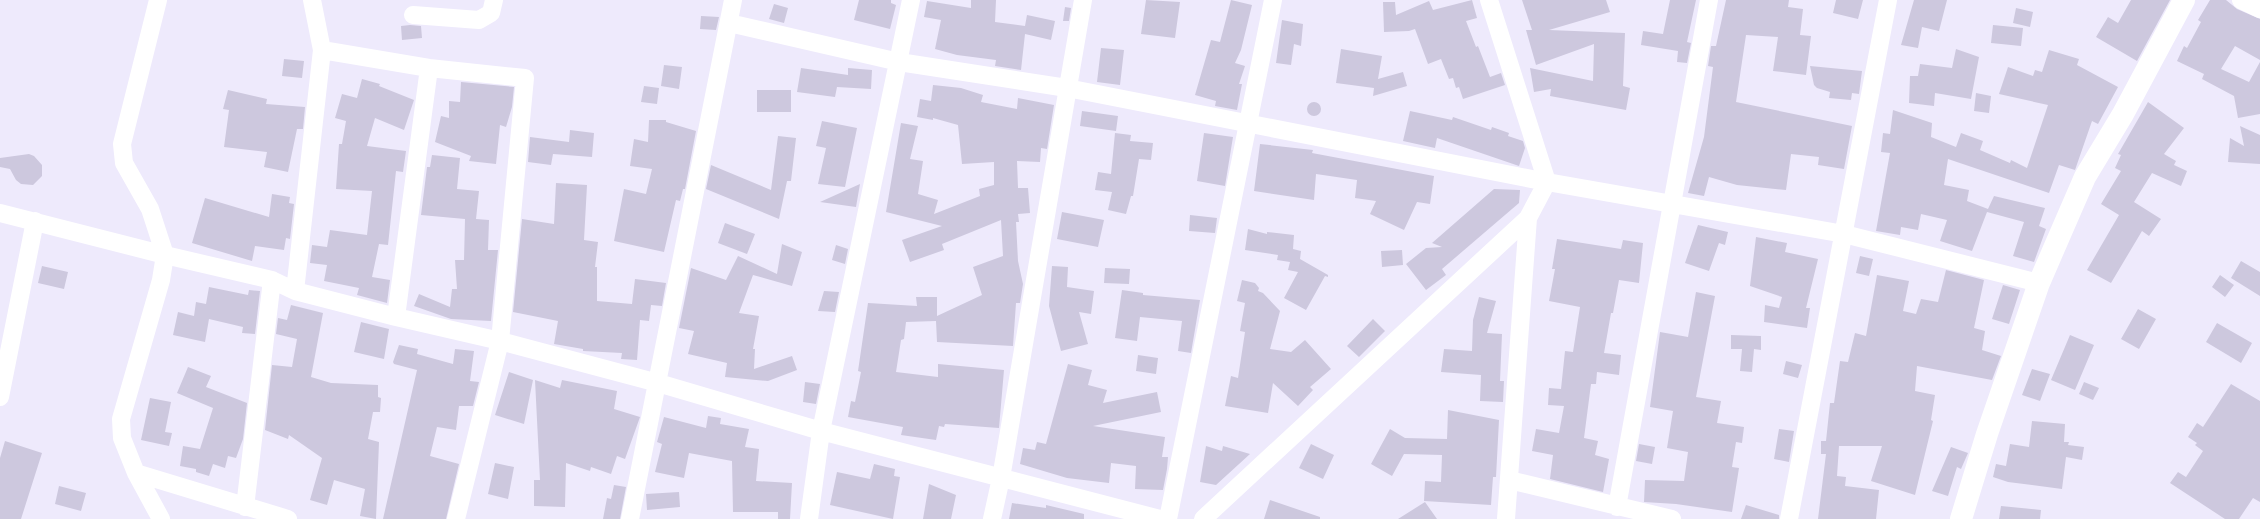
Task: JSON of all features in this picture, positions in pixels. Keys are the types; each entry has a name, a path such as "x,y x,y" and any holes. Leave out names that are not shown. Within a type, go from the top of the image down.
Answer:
{"main road":[{"path":"1961,519 1987,434 2039,283 2085,177 2123,114 2184,0"}],"street":[{"path":"158,0 122,144 124,163 150,209 165,255 161,280 121,419 122,438 136,473 161,519"},
{"path":"295,291 322,50 312,0"},
{"path":"413,15 479,20 491,13 494,0"},
{"path":"630,519 733,0"},
{"path":"809,519 821,432 911,0"},
{"path":"992,519 1001,478 1083,0"},
{"path":"1168,519 1273,0"},
{"path":"1203,519 1528,218 1547,182 1489,0"},
{"path":"1617,507 1709,0"},
{"path":"1789,519 1888,0"},
{"path":"2241,0 2260,9"},
{"path":"729,23 899,62 1067,88 1248,125 1547,182 1671,205 1844,234 2039,283"},
{"path":"322,50 429,68 525,78 500,341 456,519"},
{"path":"396,317 429,68"},
{"path":"0,213 165,255 272,280 295,291 396,317 500,341 658,383 821,432 1160,519"},
{"path":"1506,519 1528,218"},
{"path":"0,397 35,221"},
{"path":"245,507 272,280"},
{"path":"136,473 245,507 265,516 288,519"},
{"path":"1508,480 1672,519"}],"building":[{"path":"859,0 891,0 891,3 896,5 890,29 854,20"},
{"path":"971,0 996,0 995,22 1025,26 1027,15 1055,21 1051,40 1025,34 1021,70 995,66 996,60 957,55 935,49 941,20 924,17 927,1 971,8"},
{"path":"1146,0 1180,2 1175,38 1141,34"},
{"path":"1231,0 1252,5 1241,50 1235,63 1245,66 1239,84 1242,84 1237,110 1215,106 1216,101 1195,95 1211,40 1220,42"},
{"path":"1472,0 1477,18 1466,21 1476,47 1478,46 1490,77 1501,73 1505,85 1463,99 1459,87 1456,88 1453,78 1449,79 1441,59 1428,64 1415,29 1409,31 1384,32 1383,2 1395,2 1396,15 1429,1 1433,10"},
{"path":"1522,0 1606,0 1610,12 1549,30 1625,33 1623,86 1630,88 1626,110 1550,96 1551,89 1534,92 1530,68 1593,81 1594,44 1536,65 1526,30 1532,30"},
{"path":"1670,0 1696,0 1687,42 1691,43 1687,63 1677,62 1678,51 1641,45 1643,31 1663,34"},
{"path":"1726,0 1789,0 1788,7 1803,9 1800,35 1811,36 1806,75 1773,71 1778,37 1746,35 1736,102 1852,126 1844,169 1818,165 1819,157 1791,154 1786,190 1737,185 1709,177 1704,196 1688,193 1704,137 1713,67 1708,66 1711,46 1716,46"},
{"path":"1836,0 1863,0 1858,19 1833,13"},
{"path":"1914,0 1947,0 1939,31 1922,27 1918,48 1901,45"},
{"path":"2131,0 2170,0 2137,61 2096,37 2108,17 2118,23"},
{"path":"2210,0 2226,0 2237,9 2260,19 2260,60 2235,46 2221,69 2249,82 2260,62 2260,114 2238,118 2234,96 2202,79 2204,74 2177,61 2184,46 2187,48 2201,22 2198,20"},
{"path":"774,4 788,8 784,23 769,19"},
{"path":"1065,7 1071,8 1069,21 1063,21"},
{"path":"2016,8 2033,12 2030,27 2013,23"},
{"path":"701,16 719,17 716,30 700,29"},
{"path":"1282,20 1303,24 1301,46 1294,44 1291,65 1276,63"},
{"path":"1993,25 2023,28 2021,46 1991,43"},
{"path":"401,26 421,26 422,38 402,40"},
{"path":"1101,48 1124,50 1120,85 1097,82"},
{"path":"1341,49 1382,56 1378,79 1403,72 1407,86 1373,96 1374,88 1336,83"},
{"path":"1956,49 1979,57 1971,99 1935,93 1934,106 1909,103 1910,76 1918,76 1920,64 1952,68"},
{"path":"2049,50 2079,59 2077,65 2118,87 2098,124 2092,121 2075,170 2059,165 2049,193 1948,159 1944,185 1969,190 1967,201 1988,209 1994,196 2045,208 2039,226 2046,229 2034,262 2013,256 2024,222 1987,212 1972,251 1940,241 1947,220 1921,214 1918,230 1901,227 1900,235 1876,231 1890,153 1881,152 1883,133 1890,134 1893,110 1932,123 1931,137 1956,147 1961,133 1983,141 1980,150 2010,163 2011,160 2027,168 2048,105 1999,94 2008,67 2033,76 2035,70 2042,72"},
{"path":"284,59 304,61 302,78 282,76"},
{"path":"664,65 682,67 679,89 661,86"},
{"path":"1810,66 1862,71 1859,94 1852,93 1851,100 1829,98 1830,92 1817,88 1814,85"},
{"path":"801,68 848,75 848,68 872,70 871,89 837,87 835,97 797,92"},
{"path":"362,79 380,84 379,86 414,100 404,130 375,118 367,146 406,151 403,172 396,171 388,245 379,244 372,277 390,280 387,303 357,295 359,288 324,281 327,265 310,263 312,245 327,247 330,230 367,235 372,191 336,189 339,144 342,144 346,121 335,118 342,94 357,98"},
{"path":"461,82 514,87 512,107 506,127 500,125 496,164 469,161 471,156 435,142 441,116 449,118 449,101 460,102"},
{"path":"933,85 961,88 983,95 981,102 1017,109 1018,98 1054,105 1047,149 1041,148 1040,162 1017,161 1018,188 1028,188 1030,213 1018,214 1019,222 1016,222 1018,261 1023,284 1020,303 1016,303 1013,346 937,342 936,321 906,322 904,339 901,340 896,372 938,377 938,364 1004,370 999,428 945,424 944,427 939,426 936,440 901,435 903,427 848,417 851,401 855,402 861,372 858,371 868,303 917,306 916,297 937,297 937,316 982,295 973,267 1003,256 1001,220 942,244 944,250 910,262 902,240 942,226 886,212 901,123 918,126 910,159 923,161 918,194 938,200 934,214 980,196 979,189 994,185 994,162 962,164 958,125 933,118 933,120 917,117 920,99 931,101"},
{"path":"644,86 659,88 657,104 641,102"},
{"path":"228,90 267,99 266,104 305,107 303,129 297,129 288,172 264,167 267,152 224,147 229,110 223,109"},
{"path":"757,90 791,90 791,112 757,112"},
{"path":"1976,93 1991,96 1989,113 1974,111"},
{"path":"1314,102 1319,104 1321,109 1319,114 1314,116 1309,114 1307,109 1309,104"},
{"path":"2148,102 2184,128 2164,154 2176,161 2174,165 2187,171 2181,186 2152,173 2134,202 2161,219 2149,236 2142,231 2111,283 2087,270 2119,215 2101,204 2121,171 2115,168 2121,155 2118,154"},
{"path":"1082,111 1118,116 1116,131 1080,126"},
{"path":"1410,111 1452,120 1453,117 1491,130 1492,127 1509,133 1508,136 1523,141 1525,148 1519,166 1437,138 1435,148 1403,141"},
{"path":"649,120 666,120 666,122 696,131 685,189 683,189 680,201 676,200 664,252 614,241 624,189 646,194 652,169 630,166 634,139 648,142"},
{"path":"822,121 857,128 845,187 818,184 826,148 816,146"},
{"path":"2240,126 2260,135 2260,164 2228,162 2230,138 2244,146"},
{"path":"570,130 594,133 592,157 553,154 551,165 528,162 530,137 569,142"},
{"path":"1115,133 1131,135 1130,141 1153,143 1151,160 1139,159 1133,196 1131,196 1126,214 1108,210 1112,192 1095,190 1098,172 1111,174"},
{"path":"1204,133 1233,137 1225,186 1197,181"},
{"path":"778,136 796,138 791,181 787,181 779,219 706,189 711,165 771,190"},
{"path":"1260,144 1313,150 1312,153 1434,176 1430,204 1417,202 1404,230 1370,214 1376,201 1355,198 1357,180 1316,174 1314,200 1254,191"},
{"path":"29,154 34,156 42,165 42,176 33,185 21,184 16,180 10,169 0,167 0,158"},
{"path":"432,155 460,158 457,189 479,191 476,219 489,220 488,250 498,250 491,321 451,319 414,306 419,294 450,307 452,289 457,289 455,260 464,260 465,219 421,215 427,167 430,167"},
{"path":"556,183 587,185 584,240 598,242 595,267 597,267 597,301 632,304 635,279 666,283 662,306 651,305 649,321 640,320 637,360 621,359 622,353 583,351 583,349 554,344 558,321 513,312 522,219 554,224"},
{"path":"860,184 856,207 820,202"},
{"path":"1494,189 1520,190 1519,203 1442,269 1446,275 1426,290 1406,264 1426,248 1442,247 1432,243"},
{"path":"272,194 290,197 289,203 294,204 290,239 286,238 284,250 255,246 252,261 192,243 205,198 269,217"},
{"path":"1062,212 1104,220 1098,247 1057,239"},
{"path":"1190,215 1217,218 1215,233 1189,231"},
{"path":"725,223 755,234 747,254 718,243"},
{"path":"1698,225 1728,232 1725,245 1719,243 1709,271 1685,263"},
{"path":"1248,229 1267,234 1267,232 1294,235 1293,249 1301,251 1300,259 1328,275 1328,277 1325,276 1306,310 1284,298 1298,272 1288,270 1290,262 1277,260 1278,255 1245,250"},
{"path":"1756,237 1787,243 1785,252 1818,259 1806,308 1810,308 1807,328 1764,322 1765,305 1779,308 1782,297 1750,286"},
{"path":"1557,239 1621,249 1623,240 1643,243 1639,283 1619,280 1613,313 1611,313 1604,353 1621,355 1619,375 1597,372 1596,384 1591,384 1584,438 1598,441 1595,455 1609,459 1603,492 1550,479 1553,455 1532,451 1536,429 1559,433 1564,406 1548,405 1549,388 1561,389 1565,351 1573,352 1580,307 1549,301 1555,269 1552,269"},
{"path":"782,244 802,252 792,286 753,275 739,313 759,316 753,349 755,349 754,369 792,356 797,370 768,381 725,377 727,363 688,354 694,331 679,328 691,268 726,280 738,256 777,274"},
{"path":"836,245 848,249 845,264 832,260"},
{"path":"1402,250 1403,265 1382,267 1381,251"},
{"path":"1860,256 1873,259 1869,276 1856,273"},
{"path":"2241,261 2260,272 2260,296 2231,278"},
{"path":"42,266 68,272 64,289 38,283"},
{"path":"1052,266 1068,267 1067,287 1094,291 1091,314 1079,312 1088,344 1061,351 1049,306"},
{"path":"1105,268 1130,269 1129,284 1104,283"},
{"path":"1946,270 1984,280 1974,328 1985,331 1982,350 2001,356 1992,380 1917,366 1915,391 1935,395 1931,420 1933,421 1915,495 1871,481 1882,446 1839,446 1837,476 1846,477 1845,486 1879,490 1876,519 1818,519 1826,454 1821,454 1821,441 1826,441 1830,403 1834,403 1840,361 1848,362 1855,333 1866,336 1877,275 1909,281 1903,311 1916,314 1921,299 1938,302"},
{"path":"2220,275 2234,285 2225,297 2212,287"},
{"path":"1242,280 1255,283 1259,288 1258,291 1263,293 1280,311 1270,349 1291,352 1305,340 1331,369 1310,387 1313,390 1298,406 1273,383 1268,413 1225,406 1231,376 1238,378 1245,332 1240,331 1245,303 1237,301"},
{"path":"2003,285 2020,290 2009,324 1992,319"},
{"path":"209,287 248,295 249,290 260,291 255,334 242,333 243,327 209,319 205,342 173,335 178,312 194,316 196,302 206,304"},
{"path":"1122,290 1143,293 1143,295 1200,300 1191,353 1178,351 1182,321 1140,317 1137,341 1115,338"},
{"path":"824,291 839,292 835,312 818,311"},
{"path":"1696,292 1715,296 1696,397 1721,401 1717,423 1744,427 1742,443 1736,442 1732,467 1739,468 1732,512 1676,504 1644,502 1645,480 1684,481 1688,452 1667,448 1673,411 1650,407 1660,332 1688,337"},
{"path":"1479,297 1496,301 1487,333 1502,334 1500,381 1504,381 1503,402 1480,401 1481,375 1441,372 1444,349 1472,351 1473,320"},
{"path":"291,305 323,313 311,377 331,383 378,385 378,397 381,398 380,412 373,412 368,439 379,442 376,519 360,516 365,489 334,480 327,505 310,500 322,458 289,435 288,439 265,430 272,365 292,367 297,339 276,334 278,318 287,320"},
{"path":"2138,309 2156,319 2139,349 2121,339"},
{"path":"1373,319 1385,331 1359,357 1347,346"},
{"path":"361,322 389,329 384,359 354,352"},
{"path":"2217,323 2252,343 2241,363 2206,342"},
{"path":"1731,335 1761,336 1761,350 1754,349 1752,372 1740,371 1742,349 1731,349"},
{"path":"2070,335 2094,345 2075,390 2051,380"},
{"path":"399,345 418,349 417,354 453,364 455,349 474,351 470,381 479,382 473,406 459,406 456,430 437,427 430,456 459,464 446,519 383,519 417,370 394,364 393,362"},
{"path":"1138,355 1158,358 1156,374 1136,371"},
{"path":"1786,361 1802,365 1798,378 1783,374"},
{"path":"1068,364 1092,370 1088,385 1107,390 1103,403 1157,392 1161,412 1093,426 1165,437 1162,457 1168,457 1163,490 1135,489 1136,466 1111,463 1109,483 1067,478 1020,464 1023,448 1035,450 1037,442 1046,444"},
{"path":"188,367 211,376 206,387 247,403 243,439 236,458 228,456 225,468 213,464 209,476 196,472 196,469 180,466 183,446 200,449 213,408 177,393"},
{"path":"2032,369 2050,374 2040,401 2022,395"},
{"path":"509,372 533,380 524,424 495,415"},
{"path":"535,380 560,388 562,380 617,391 614,409 640,417 625,459 617,456 611,474 591,467 590,471 566,463 565,507 534,506 534,480 540,480"},
{"path":"805,382 820,384 816,404 803,402"},
{"path":"2084,382 2099,388 2093,400 2079,394"},
{"path":"2231,384 2260,401 2260,502 2253,498 2239,519 2225,519 2170,483 2178,472 2186,477 2203,451 2195,445 2197,443 2188,437 2197,423 2203,427"},
{"path":"150,398 171,402 165,432 172,433 169,446 141,440"},
{"path":"1448,410 1499,420 1496,477 1493,477 1491,505 1424,501 1425,481 1441,482 1442,455 1404,454 1392,476 1371,464 1390,429 1405,438 1447,439"},
{"path":"708,416 721,418 720,424 749,429 745,447 759,449 756,481 792,483 790,519 778,519 778,512 733,512 732,461 689,453 684,478 655,472 662,444 657,442 664,417 706,428"},
{"path":"2032,421 2065,424 2064,442 2069,442 2068,445 2084,447 2082,460 2066,457 2062,489 2008,482 1993,477 1996,464 2006,466 2010,444 2029,447"},
{"path":"1779,429 1794,431 1789,462 1774,459"},
{"path":"5,441 42,453 21,519 0,519 0,458"},
{"path":"1311,444 1334,455 1323,479 1299,468"},
{"path":"1639,444 1655,447 1652,464 1636,461"},
{"path":"1206,446 1222,451 1223,446 1250,454 1216,485 1200,482"},
{"path":"1951,447 1968,453 1961,469 1957,467 1948,496 1932,491"},
{"path":"495,463 514,467 508,499 488,494"},
{"path":"874,464 895,469 894,476 900,477 893,519 830,505 837,472 870,479"},
{"path":"929,484 956,495 951,519 923,519"},
{"path":"614,485 626,487 620,519 603,519 607,498 611,499"},
{"path":"59,486 86,493 81,511 55,504"},
{"path":"679,492 680,507 647,510 646,494"},
{"path":"1270,500 1320,517 1320,519 1264,519"},
{"path":"1425,502 1437,519 1398,519"},
{"path":"1012,503 1046,508 1046,505 1084,514 1084,519 1009,519"},
{"path":"1746,505 1779,515 1779,519 1741,519"},
{"path":"2001,506 2041,510 2040,519 1999,519"}]}
